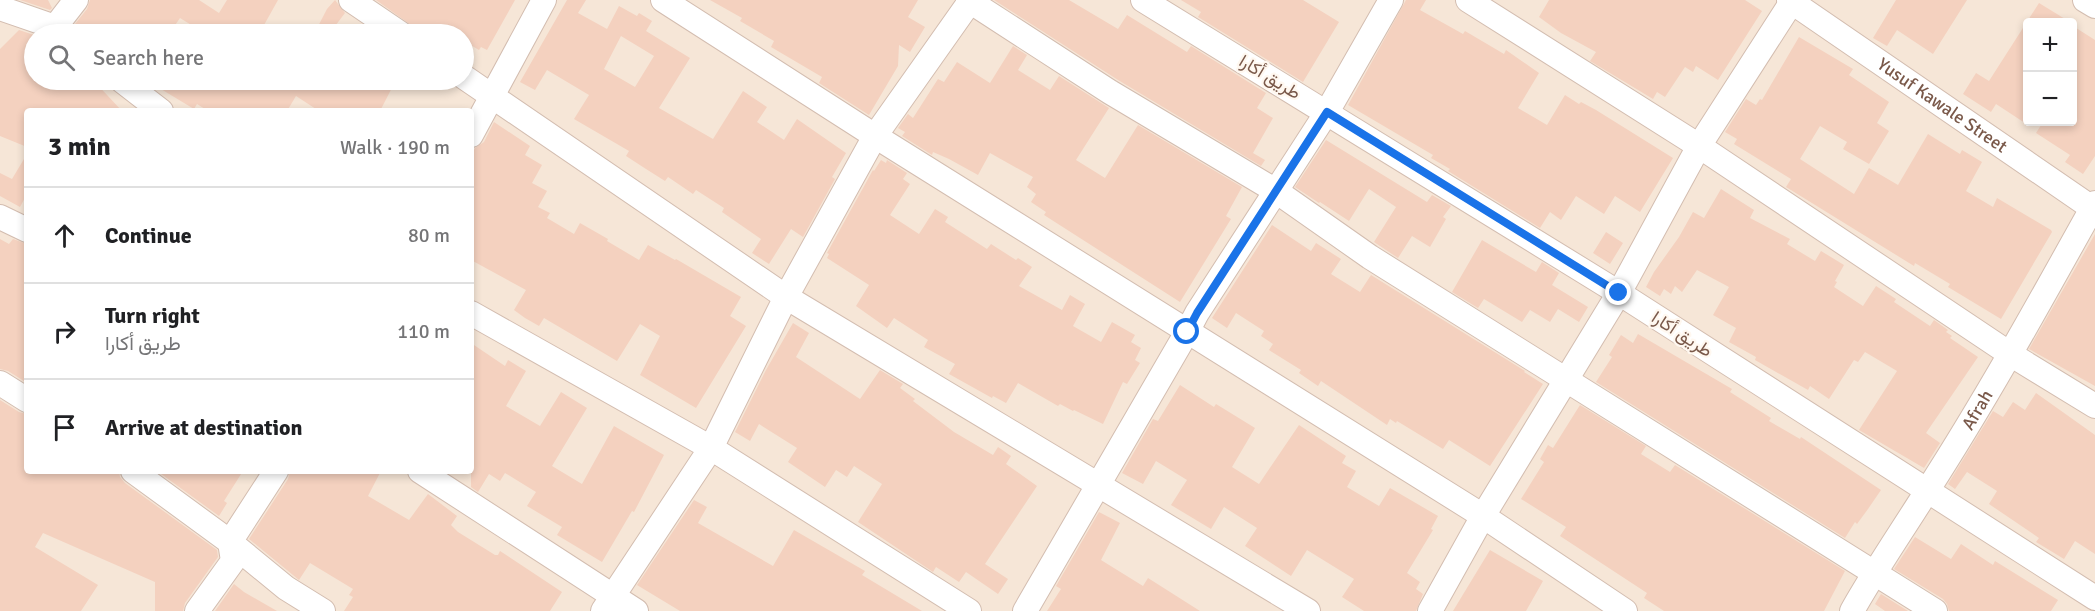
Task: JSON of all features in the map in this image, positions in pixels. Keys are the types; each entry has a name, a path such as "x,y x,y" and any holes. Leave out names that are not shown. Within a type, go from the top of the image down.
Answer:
{"street":[{"path":"64,24 76,0"},
{"path":"351,0 386,24"},
{"path":"474,130 544,0"},
{"path":"663,0 875,136 1483,516 1625,611"},
{"path":"608,604 711,448 786,297 875,136 970,0 1110,92 1276,192 1370,257 1935,611"},
{"name":"طريق أكارا","path":"1143,0 1619,293 2095,598"},
{"path":"1025,611 1197,313 1327,112 1391,0"},
{"path":"1468,0 1699,146 2010,354 2095,406"},
{"path":"2085,0 2095,6"},
{"path":"1430,611 1483,516 1619,293 1699,146 1791,1"},
{"name":"Yusuf Kawale Street","path":"1791,1 2094,207"},
{"path":"0,8 42,24"},
{"path":"474,84 786,297 1308,611"},
{"path":"134,90 157,108"},
{"name":"Afrah","path":"1852,611 1874,572 1928,491 2094,207"},
{"path":"0,217 24,229"},
{"path":"474,315 711,448 969,611"},
{"path":"0,383 24,398"},
{"path":"137,474 230,542 286,588 323,611"},
{"path":"197,611 233,561 230,542 274,474"},
{"path":"424,474 608,604 636,611"}],"shaded area":[{"path":"0,0 2095,0 2095,611 0,611"}],"building":[{"path":"20,0 48,0 52,8 50,10"},
{"path":"90,0 199,0 219,13 227,0 278,0 265,24 190,24 180,18 176,24 75,24 87,9"},
{"path":"335,0 345,13 337,24 319,24"},
{"path":"376,0 515,0 487,50 474,47 474,24 409,24"},
{"path":"567,0 586,0 578,13 607,29 619,6 637,16 639,13 652,21 646,31 690,58 659,108 713,139 743,91 767,107 757,122 784,140 797,119 846,153 832,177 835,179 803,237 791,229 769,264 752,253 761,239 722,212 724,208 696,190 693,194 668,177 665,181 626,156 629,151 574,119 589,95 547,70 535,90 520,82","holes":["621,36 654,56 635,87 604,69"]},
{"path":"710,0 918,0 908,17 925,27 910,52 899,45 898,66 869,115 819,83 822,77 771,47 774,41 740,21 742,18"},
{"path":"994,0 1069,0 1118,29 1127,15 1187,52 1191,46 1266,93 1257,108 1273,118 1253,153 1265,160 1261,166 1118,80"},
{"path":"1181,0 1303,0 1339,22 1303,82 1198,17 1201,12"},
{"path":"1406,0 1426,0 1420,10 1463,34 1465,31 1504,54 1506,50 1539,73 1518,108 1547,125 1565,95 1579,104 1581,102 1596,110 1673,158 1640,212 1615,196 1604,214 1576,196 1561,220 1550,212 1540,228 1448,171 1450,169 1431,158 1433,155 1348,105"},
{"path":"1549,0 1745,0 1762,11 1718,80 1696,66 1693,72 1685,67 1665,97 1657,92 1653,99 1590,61 1596,52 1561,33 1539,17"},
{"path":"1896,0 1967,0 1933,54 1897,30 1887,46 1873,38"},
{"path":"2039,3 2063,18 2029,18"},
{"path":"2023,28 2023,122 1996,104 1991,112 1963,94 1976,73 1989,81"},
{"path":"2077,29 2095,40 2095,156 2083,174 2065,162 2070,155 2036,133 2040,126 2077,126"},
{"path":"19,30 24,32 24,90 102,90 119,108 24,108 24,146 0,136 0,49"},
{"path":"1799,37 1853,69 1849,75 1889,102 1877,123 1889,131 1869,164 1843,149 1847,142 1820,126 1800,159 1854,194 1869,168 1898,185 1928,134 1960,154 1962,150 1982,162 1966,191 1993,207 1997,198 2051,230 2052,232 2001,319 1948,287 1950,284 1915,263 1914,266 1786,187 1791,179 1734,144 1737,139 1725,132 1746,99 1756,105 1760,99 1762,100"},
{"path":"1013,46 1027,55 1018,70 1050,90 1059,76 1109,108 1076,160 1105,178 1138,125 1242,187 1226,216 1231,219 1180,302 1044,215 1046,212 1031,202 1036,194 1027,187 1033,177 990,153 978,175 933,152 932,155 902,136 905,132 898,128 908,114 913,118 938,79 944,82 957,62 990,83"},
{"path":"163,90 391,90 382,108 314,108 296,96 289,108 203,108 197,104 192,108"},
{"path":"494,122 530,146 525,155 542,165 532,183 547,191 538,207 550,213 547,218 574,234 580,223 639,260 648,245 741,297 730,316 746,326 696,408 640,375 660,336 640,324 617,361 544,318 539,326 525,318 514,310 526,290 474,262 474,150 484,142"},
{"path":"1326,140 1427,202 1432,195 1451,206 1443,217 1446,219 1430,247 1412,236 1398,258 1374,242 1396,207 1369,189 1349,221 1295,187"},
{"path":"24,159 24,200 20,207 0,196 0,173 12,179"},
{"path":"881,160 886,163 887,160 907,173 903,179 910,184 890,215 919,234 935,209 948,217 945,222 987,249 991,244 1032,267 1019,286 1062,310 1070,295 1085,304 1073,326 1101,342 1112,322 1135,335 1131,342 1141,348 1135,360 1140,363 1127,384 1123,382 1103,424 1060,404 1058,406 1018,383 1006,403 993,396 992,398 949,374 955,364 924,347 928,340 894,318 887,328 856,306 869,285 827,258 829,254 827,253 873,170"},
{"path":"1721,189 1754,210 1750,218 1790,239 1787,244 1815,261 1821,251 1844,265 1834,287 1863,306 1876,286 1896,299 1894,302 1930,326 1934,320 1948,330 1946,332 1952,336 1950,338 1978,357 1926,433 1940,443 1924,468 1859,430 1897,371 1865,352 1858,362 1854,360 1829,399 1810,386 1808,390 1755,360 1756,357 1729,342 1736,328 1713,315 1729,287 1697,270 1682,292 1675,286 1671,294 1664,289 1660,296 1646,287 1693,212 1704,218"},
{"path":"1272,225 1311,251 1316,243 1341,259 1331,274 1360,292 1371,275 1543,384 1490,466 1449,440 1443,449 1397,421 1396,423 1390,419 1387,425 1321,381 1318,386 1299,373 1301,370 1269,350 1273,344 1261,336 1264,331 1236,313 1227,328 1212,318"},
{"path":"1606,232 1623,243 1610,264 1593,253"},
{"path":"2095,234 2095,386 2029,349"},
{"path":"0,239 9,244 13,239 24,243 24,381 8,371 0,369"},
{"path":"1482,240 1536,272 1542,262 1559,273 1552,285 1588,307 1579,322 1558,309 1550,322 1530,310 1522,322 1484,299 1478,308 1452,292"},
{"path":"793,323 809,333 796,357 860,399 880,370 903,384 900,388 915,399 913,401 954,432 993,455 998,447 1011,456 1006,464 1037,486 985,564 1008,579 998,594 966,572 959,582 936,567 933,572 858,522 882,484 854,466 847,477 836,470 825,487 788,462 797,448 759,424 750,441 735,432"},
{"path":"1638,334 1732,389 1730,392 1771,418 1769,421 1800,439 1801,437 1881,490 1845,538 1596,382 1612,357 1609,355 1621,335 1633,343"},
{"path":"474,345 505,366 508,360 526,371 506,406 540,426 561,392 587,408 552,466 582,484 614,426 664,455 634,512 632,511 602,562 557,535 562,527 527,506 536,492 505,473 500,481 489,474 478,492 471,487 471,474 474,474"},
{"path":"1180,385 1214,407 1216,404 1255,428 1232,467 1259,484 1299,425 1346,456 1342,463 1356,471 1347,487 1379,506 1390,488 1438,516 1431,529 1433,530 1407,573 1420,582 1416,589 1423,594 1416,611 1364,611 1342,597 1354,579 1307,550 1291,576 1245,546 1257,528 1224,507 1211,529 1171,505 1187,480 1156,461 1143,484 1122,473 1153,419 1158,421"},
{"path":"2036,393 2095,435 2095,554 2075,541 2064,559 2036,542 2039,538 1989,504 1997,491 1967,472 1955,489 1948,484 1993,411 2003,417 2013,402 2025,410"},
{"path":"0,400 24,413 24,474 120,474 125,483 217,550 218,557 185,603 183,611 155,611 155,582 43,533 35,547 98,585 81,611 0,611"},
{"path":"1580,405 1646,446 1641,454 1670,472 1675,465 1845,571 1824,611 1664,611 1644,598 1647,593 1560,536 1566,527 1521,499 1544,462 1540,459 1548,445 1553,448"},
{"path":"161,474 241,474 224,501 227,503 219,516"},
{"path":"289,474 379,474 368,496 409,520 428,494 457,516 451,525 458,532 495,555 498,555 500,551 562,592 550,611 344,611 353,597 349,595 353,589 310,563 299,580 249,539"},
{"path":"694,500 707,507 698,523 773,566 794,530 865,571 862,575 922,611 680,611 637,585"},
{"path":"1099,512 1120,523 1101,560 1143,586 1148,578 1200,611 1047,611 1061,589 1056,586"},
{"path":"1915,537 1951,559 1961,544 1993,565 1995,561 2058,600 2051,611 1949,611 1943,599 1894,569"},
{"path":"1490,550 1543,581 1526,611 1453,611"},
{"path":"234,584 244,592 277,611 215,611"},
{"path":"1881,594 1908,611 1885,611 1875,604"}],"route":[{"path":"1187,332 1327,112 1619,293"}]}
